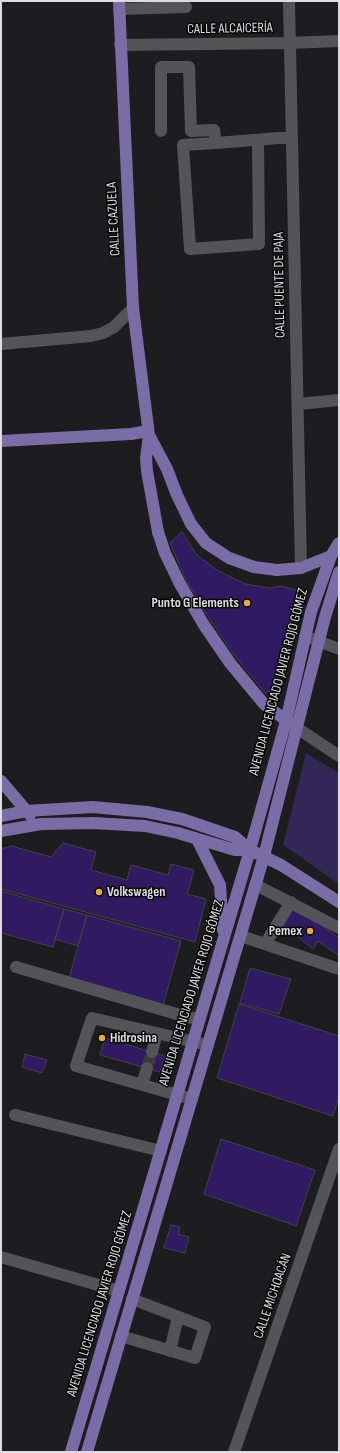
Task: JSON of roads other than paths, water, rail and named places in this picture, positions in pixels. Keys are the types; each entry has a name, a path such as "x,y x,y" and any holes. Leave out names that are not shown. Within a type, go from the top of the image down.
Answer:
{"main road":[{"name":"CALLE CAZUELA","path":"119,5 133,308 148,433 146,458 147,471 158,532 165,553 180,584 204,625 230,663 264,704 297,728"},
{"name":"CALLE CAZUELA","path":"148,433 168,469 177,495 190,524 206,543 229,558 254,568 277,570 301,568 331,556"},
{"path":"1,441 148,433"},
{"name":"AVENIDA LICENCIADO JAVIER ROJO GÓMEZ","path":"71,1452 250,850 286,721 311,612 331,556 339,543"},
{"name":"AVENIDA LICENCIADO JAVIER ROJO GÓMEZ","path":"87,1452 256,885 319,641 339,572"},
{"path":"1,781 26,811 41,824"},
{"path":"1,816 26,811 93,807 147,812 182,819 235,837 250,850 281,864 339,902"},
{"path":"1,831 41,824 93,823 144,826 178,833 235,850 250,850"},
{"path":"197,839 220,886 224,940"},
{"path":"140,1223 154,1226"}],"street":[{"name":"CALLE PUENTE DE PAJA","path":"289,1 301,568"},
{"path":"119,5 186,7"},
{"name":"CALLE ALCAICERÍA","path":"120,45 339,41"},
{"path":"161,131 161,67 189,67 191,131 214,130 216,143"},
{"path":"258,140 259,244 190,249 183,145 258,140 292,138"},
{"path":"1,344 91,336 103,333 114,327 133,308"},
{"path":"298,404 338,402"},
{"path":"305,636 339,649"},
{"path":"297,728 339,756"},
{"path":"256,885 339,928"},
{"path":"266,944 290,902"},
{"path":"241,936 339,969"},
{"path":"16,967 200,1020"},
{"path":"192,1099 76,1066 92,1018 208,1045"},
{"path":"152,1052 158,1033"},
{"path":"142,1085 147,1068"},
{"path":"15,1115 161,1151"},
{"name":"CALLE MICHOACÁN","path":"234,1452 339,1149"},
{"path":"1,1258 119,1291"},
{"path":"121,1336 195,1358 205,1327 132,1299"},
{"path":"170,1351 178,1317"}],"tunnel":[{"path":"147,1068 152,1052"}],"place":[{"name":"Punto G Elements","path":"247,603"},
{"name":"Volkswagen","path":"99,892"},
{"name":"Pemex","path":"310,931"},
{"name":"Hidrosina","path":"102,1038"}]}
